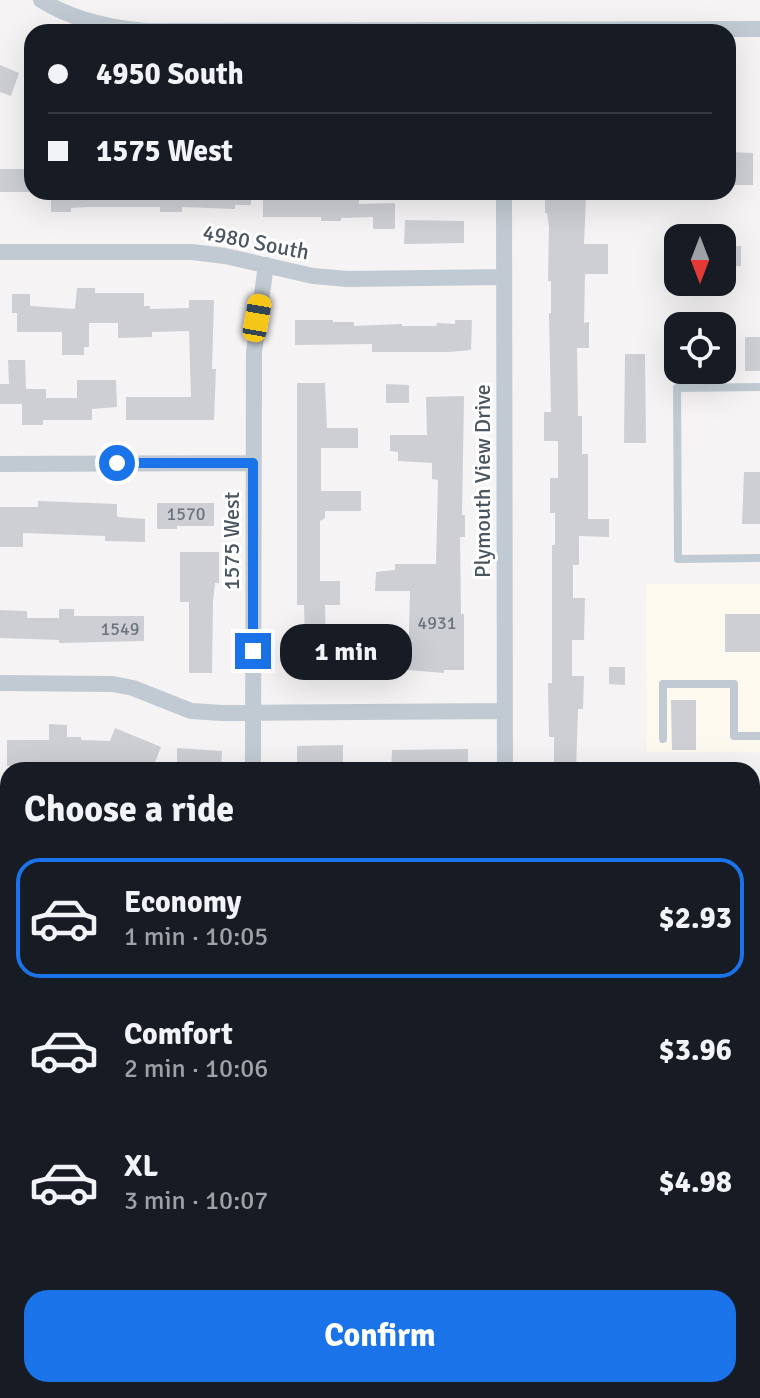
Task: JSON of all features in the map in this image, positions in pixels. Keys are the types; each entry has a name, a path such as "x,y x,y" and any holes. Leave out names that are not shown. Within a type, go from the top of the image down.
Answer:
{"street":[{"path":"41,0 100,24"},
{"path":"736,29 760,29"},
{"name":"Plymouth View Drive","path":"504,200 505,762"},
{"name":"4980 South","path":"0,252 192,252 225,256 313,276 348,279 504,277"},
{"name":"1575 West","path":"253,762 255,336 266,265"},
{"path":"0,464 253,463"},
{"path":"0,683 113,684 133,688 191,711 253,714 504,711"}],"lane":[{"path":"760,387 677,388 678,559 760,558"},
{"path":"663,739 663,684 734,684 734,736 760,736"}],"shaded area":[{"path":"646,584 760,584 760,752 647,752"}],"building":[{"path":"0,65 19,73 11,96 0,92"},
{"path":"736,152 753,153 753,185 736,185"},
{"path":"0,169 24,169 24,192 0,192"},
{"path":"51,200 251,200 251,205 235,205 235,209 182,207 182,212 160,212 160,207 88,207 71,208 71,212 51,212"},
{"path":"263,200 395,203 395,229 373,229 373,217 321,221 321,217 263,217"},
{"path":"545,200 586,200 584,244 608,244 608,274 585,274 584,323 589,322 589,348 577,348 578,416 582,416 582,454 588,454 588,519 609,519 609,537 579,536 579,565 573,565 573,598 585,598 584,640 572,640 572,676 584,676 583,709 578,709 576,762 554,762 554,737 549,737 552,545 555,545 555,513 550,513 550,478 558,478 558,441 544,441 544,412 551,412 551,281 548,281 549,227"},
{"path":"405,220 464,221 464,243 404,244"},
{"path":"736,246 741,246 741,266 736,266"},
{"path":"77,288 95,288 95,293 144,293 144,306 150,306 150,309 189,308 189,300 214,300 214,420 126,420 126,397 191,397 189,331 152,332 152,337 118,338 118,323 89,323 89,347 84,347 84,355 62,355 62,332 17,332 17,313 12,313 12,294 30,294 30,306 75,309"},
{"path":"295,320 354,322 354,326 436,326 437,323 455,324 455,320 472,320 471,350 372,352 372,344 295,345"},
{"path":"745,337 760,337 760,371 745,371"},
{"path":"625,354 645,354 646,443 624,443"},
{"path":"8,360 25,360 26,389 46,389 46,398 77,398 77,380 116,380 117,407 92,409 92,420 43,420 43,425 22,425 22,404 0,404 0,384 9,384"},
{"path":"297,383 325,383 327,428 358,428 358,448 321,448 321,491 361,491 361,511 325,511 325,518 320,521 320,581 340,581 340,605 325,605 329,659 324,659 325,678 298,678 297,651 301,651 300,639 305,639 304,605 297,605"},
{"path":"386,384 409,385 409,403 386,403"},
{"path":"464,396 462,515 465,515 465,537 460,537 464,670 444,670 444,673 408,670 410,591 375,591 376,572 395,570 395,564 436,564 438,480 432,479 432,463 398,461 398,452 390,451 390,435 427,435 426,397"},
{"path":"744,472 760,472 760,524 742,524"},
{"path":"38,501 117,504 117,517 145,519 145,542 105,541 105,536 23,533 23,547 0,547 0,507 38,507"},
{"path":"157,503 214,503 214,526 157,529"},
{"path":"180,552 219,552 219,583 215,583 213,602 212,673 189,673 189,602 180,602"},
{"path":"59,609 74,609 74,616 144,616 144,641 59,643 59,640 0,638 0,610 27,611 27,618 59,618"},
{"path":"725,614 760,614 760,652 725,652"},
{"path":"609,667 625,667 625,685 609,684"},
{"path":"671,700 696,700 696,750 672,750"},
{"path":"49,724 67,725 67,737 81,737 81,740 110,741 115,728 161,747 155,762 7,762 7,740 49,740"},
{"path":"343,745 343,762 297,762 297,746"},
{"path":"177,748 222,751 221,762 177,762"},
{"path":"468,749 468,762 391,762 392,750"}],"route":[{"path":"117,463 253,463 253,651"}]}
